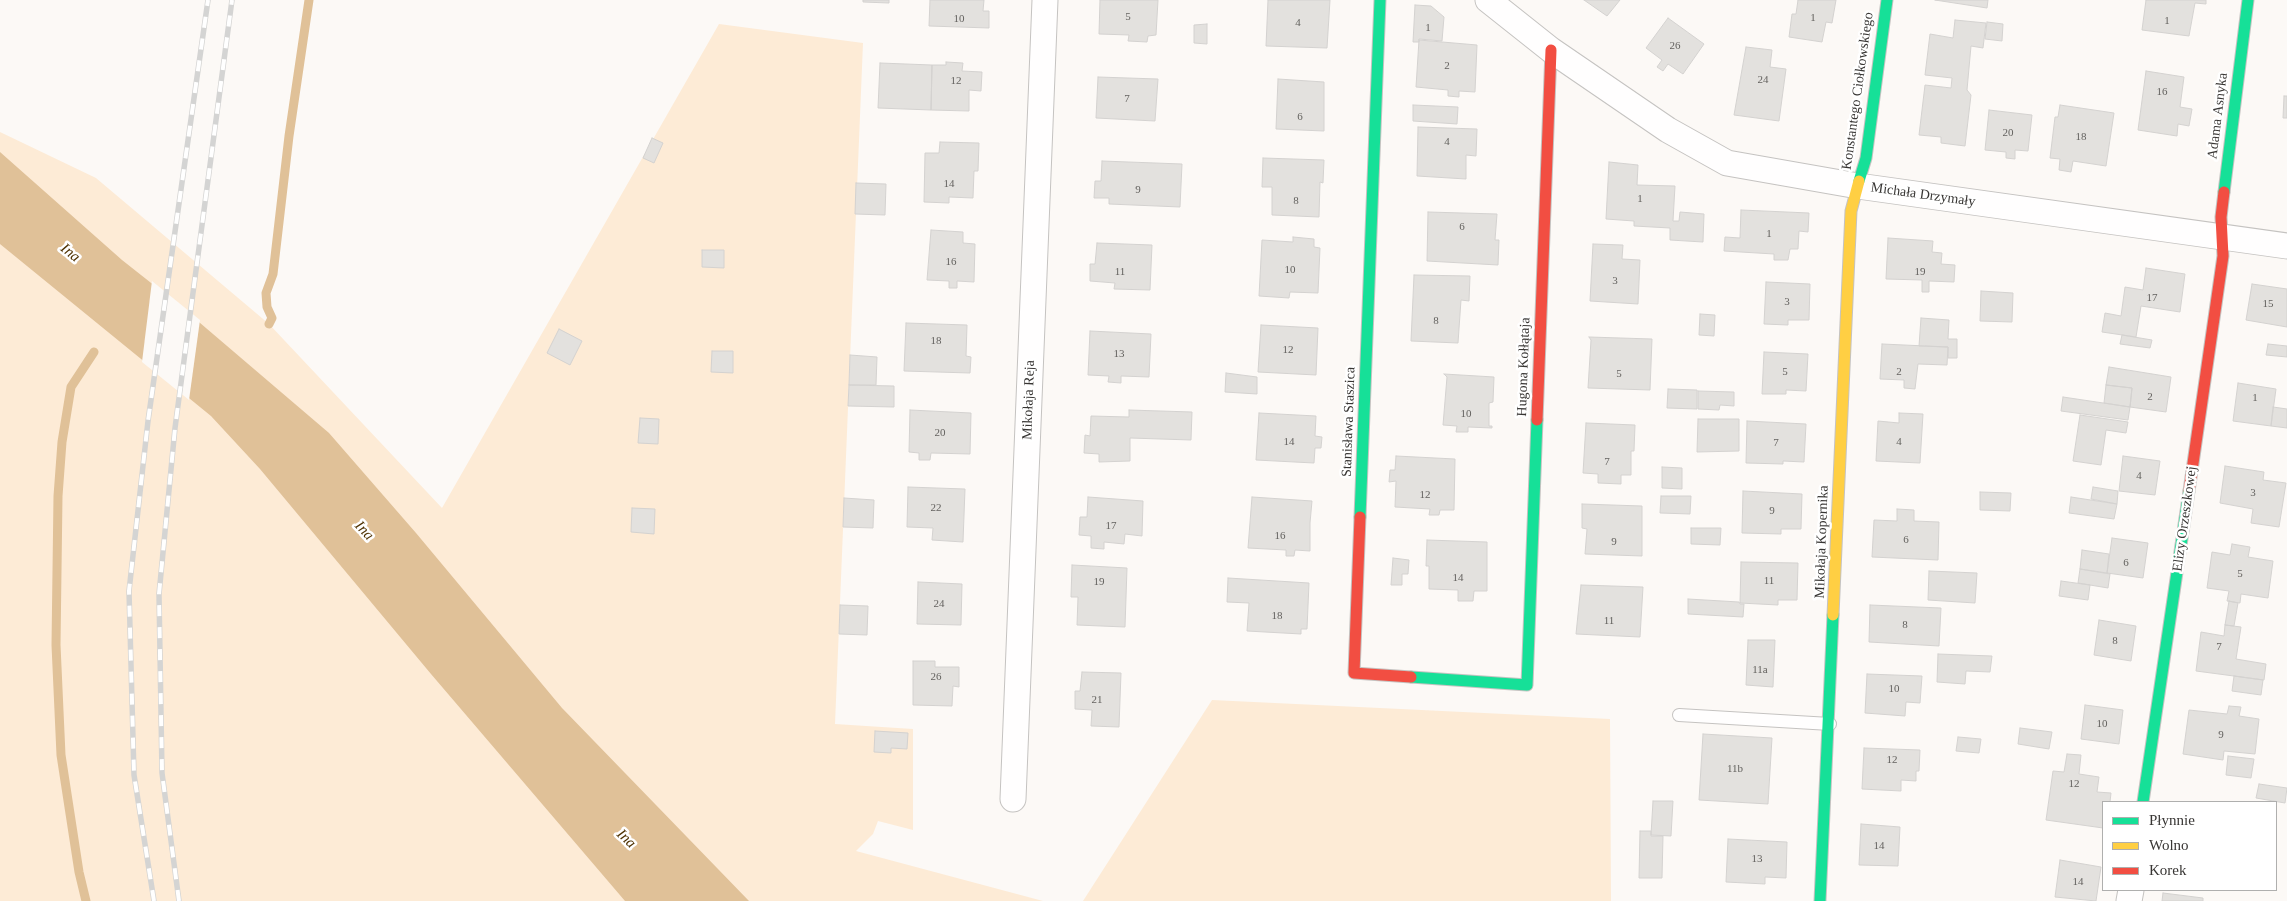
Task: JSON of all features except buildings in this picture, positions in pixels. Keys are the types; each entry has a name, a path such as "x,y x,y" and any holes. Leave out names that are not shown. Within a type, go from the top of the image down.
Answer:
{"street":[{"name":"Mikołaja Reja","path":"1013,799 1045,0"},
{"name":"Stanisława Staszica","path":"1380,0 1354,673 1526,685"},
{"name":"Michała Drzymały","path":"1488,0 1551,50 1668,130 1727,163 1858,186 2287,246"},
{"name":"Konstantego Ciołkowskiego","path":"1858,186 1866,158 1886,0"},
{"name":"Adama Asnyka","path":"2222,236 2221,217 2248,0"},
{"name":"Hugona Kołłątaja","path":"1526,685 1551,50"},
{"name":"Mikołaja Kopernika","path":"1820,901 1830,724 1851,211 1858,186"},
{"name":"Elizy Orzeszkowej","path":"2143,801 2223,256 2222,236"}],"lane":[{"path":"1678,715 1830,724"}],"shaded area":[{"path":"719,24 863,43 835,724 913,729 913,830 878,821 873,834 856,851 1043,901 0,901 0,132 96,178 269,324 442,508"},
{"path":"1212,700 1610,719 1611,901 1083,901"}],"water":[{"name":"Ina","path":"0,152 122,260 179,305 329,433 416,533 562,708 749,901 625,901 431,674 260,469 211,416 0,244"}],"pier":[{"path":"152,281 200,320 189,400 142,362"}],"waterway":[{"path":"269,324 272,318 267,307 266,293 273,274 289,136 309,0"},
{"path":"86,901 79,872 61,755 56,645 58,496 62,442 71,387 94,352"}],"railway":[{"path":"154,901 134,775 129,591 148,421 208,0"},
{"path":"179,901 162,773 159,594 175,428 232,0"}],"traffic: fast":[{"path":"1360,517 1380,0"},
{"path":"1859,181 1866,158 1887,0"},
{"path":"2224,192 2248,0"},
{"path":"1411,677 1527,685 1537,420"},
{"path":"2143,801 2189,491"},
{"path":"1820,901 1833,615"}],"traffic: slow":[{"path":"1833,615 1851,211 1859,181"}],"traffic: jam":[{"path":"1537,420 1551,50"},
{"path":"2189,491 2223,256 2221,217 2224,192"},
{"path":"1360,517 1354,673 1411,677"}]}
